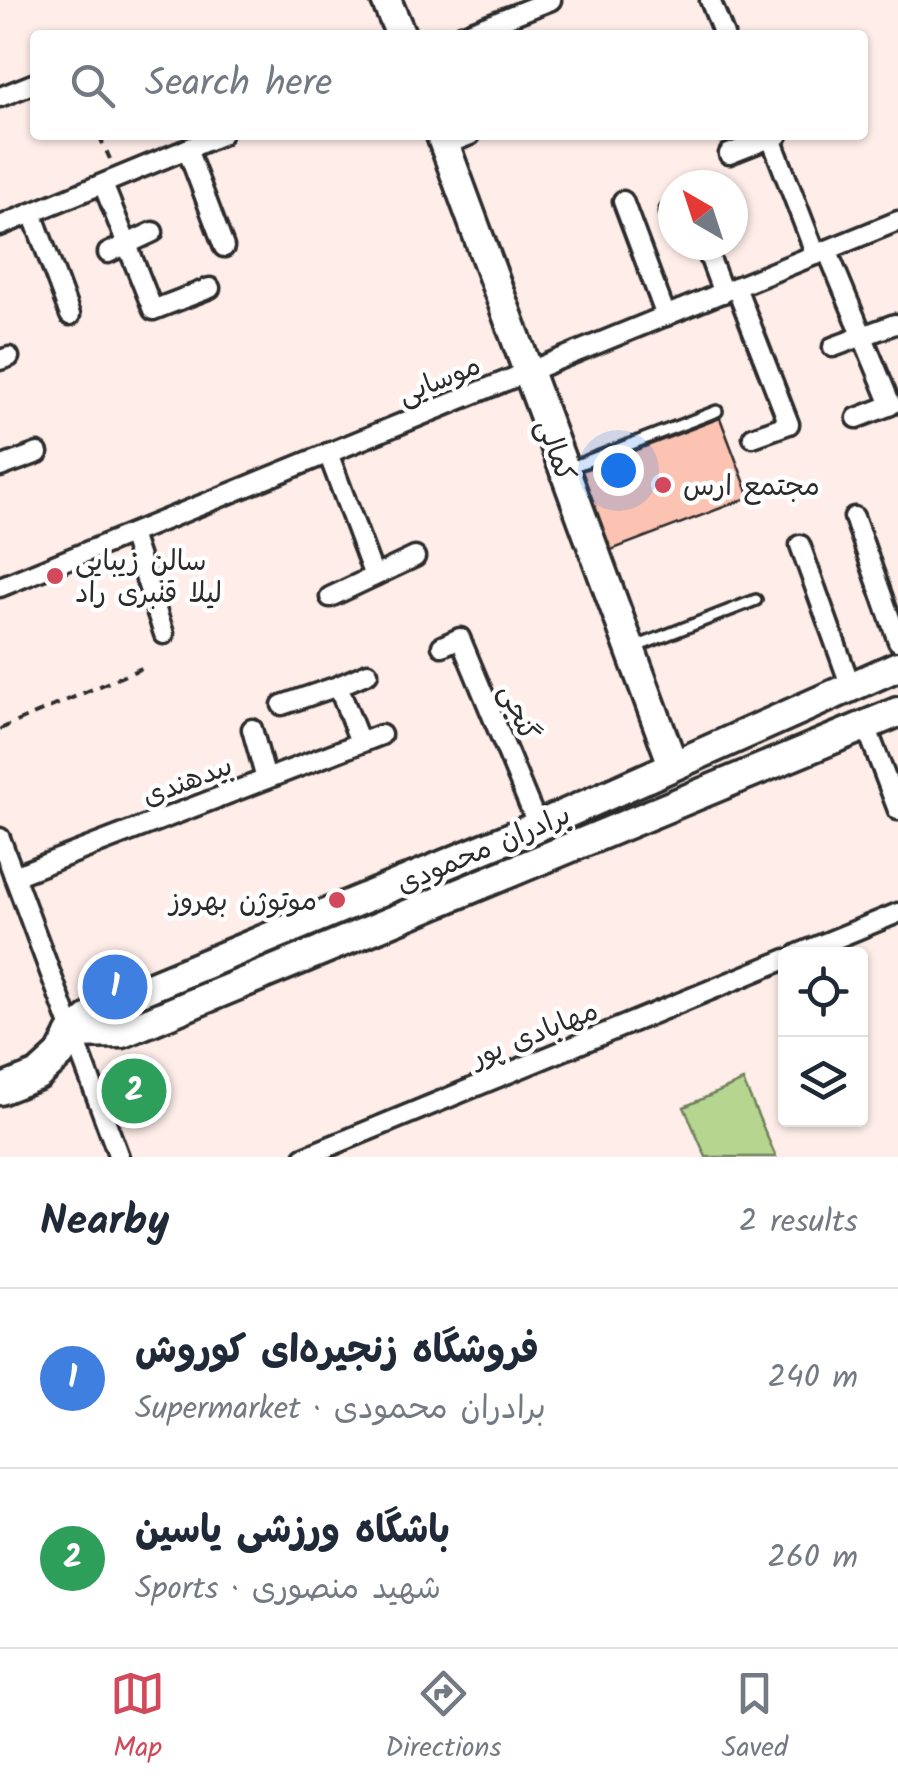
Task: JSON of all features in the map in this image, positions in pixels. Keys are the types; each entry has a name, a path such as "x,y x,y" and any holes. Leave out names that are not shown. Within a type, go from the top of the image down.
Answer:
{"main road":[{"path":"386,0 398,30"},
{"name":"کمالی","path":"453,140 528,372 673,766"},
{"name":"برادران محمودی","path":"0,1090 38,1075 60,1055 71,1034 106,1005 538,826 898,666"},
{"path":"851,687 866,726"},
{"name":"برادران محمودی","path":"71,1034 122,1033 898,712"},
{"path":"613,793 649,756 656,720"}],"street":[{"path":"475,30 551,0"},
{"path":"710,0 722,30"},
{"path":"0,97 30,85"},
{"path":"0,226 209,140"},
{"path":"729,154 765,140"},
{"path":"777,140 821,252 894,403 857,418"},
{"path":"187,149 224,247"},
{"path":"110,181 126,243 153,310 210,288"},
{"path":"623,201 666,316"},
{"path":"32,213 70,315"},
{"name":"موسایی","path":"0,587 898,221"},
{"path":"108,253 153,232"},
{"path":"713,260 789,424 753,437"},
{"path":"833,346 896,324"},
{"path":"0,467 38,453"},
{"path":"328,454 374,576"},
{"path":"854,516 898,642"},
{"path":"131,534 164,634"},
{"path":"800,545 851,687"},
{"path":"330,597 415,556"},
{"name":"گنجی","path":"442,646 460,638 538,826"},
{"path":"282,705 368,673"},
{"path":"338,686 360,742"},
{"path":"866,726 898,810"},
{"path":"252,730 266,779"},
{"name":"بیدهندی","path":"14,876 381,734"},
{"path":"0,838 119,1157"},
{"path":"815,947 898,913"},
{"name":"مهابادی پور","path":"304,1157 778,963"}],"lane":[{"path":"564,470 717,411"},
{"path":"630,650 756,600"}],"path":[{"path":"100,140 110,181"},
{"path":"0,729 144,667"}],"green space":[{"path":"743,1081 776,1157 706,1157 684,1107"}],"building":[{"name":"مجتمع ارس","path":"720,418 750,497 606,552 576,473"}],"place":[{"name":"مجتمع ارس","path":"663,485"},
{"name":"سالن زیبایی لیلا قنبری راد","path":"55,576"},
{"name":"موتوژن بهروز","path":"337,900"},
{"name":"فروشگاه زنجیره‌ای کوروش","path":"115,987"},
{"name":"باشگاه ورزشی یاسین","path":"134,1091"}]}
